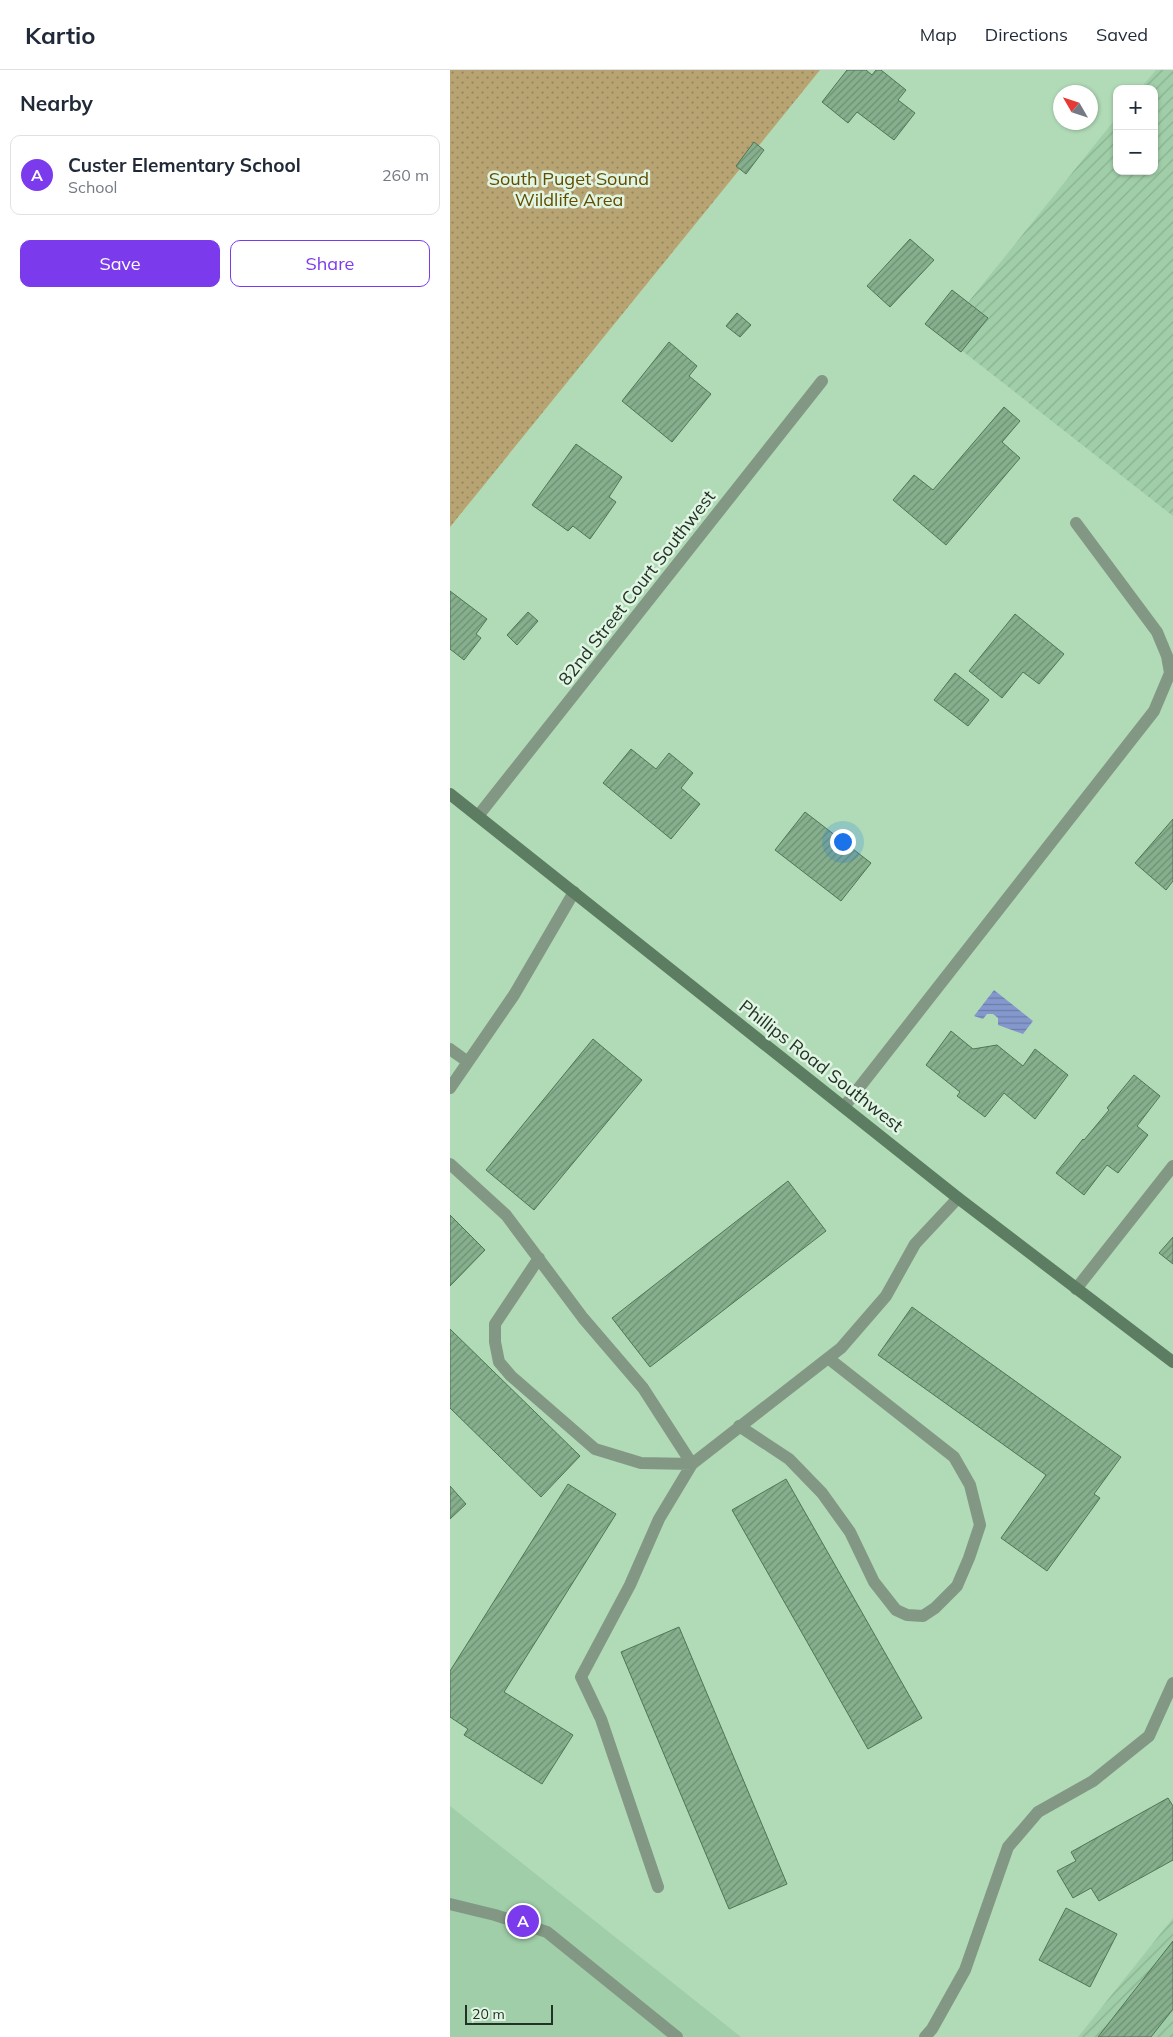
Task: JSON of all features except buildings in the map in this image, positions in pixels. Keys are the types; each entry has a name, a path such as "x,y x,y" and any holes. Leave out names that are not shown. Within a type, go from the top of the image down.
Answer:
{"street":[{"name":"82nd Street Court Southwest","path":"478,816 822,381"},
{"path":"844,1106 1154,711 1163,691 1170,673 1167,656 1157,632 1076,522"},
{"name":"Phillips Road Southwest","path":"450,794 958,1198 1173,1362"},
{"path":"450,1088 514,995 574,892"},
{"path":"450,1049 468,1062"},
{"path":"450,1164 506,1215 584,1318 643,1388 692,1464"},
{"path":"1076,1289 1173,1166"},
{"path":"658,1887 601,1719 581,1677 630,1585 659,1519 692,1464 841,1348 886,1296 915,1244 958,1198"},
{"path":"539,1258 495,1324 495,1342 499,1362 511,1376 596,1449 641,1463 692,1464"},
{"path":"739,1426 789,1459 822,1493 850,1532 874,1582 896,1610 907,1615 923,1616 935,1608 957,1586 980,1525 970,1485 954,1457 828,1358"},
{"path":"925,2037 932,2029 965,1970 1008,1847 1038,1812 1093,1781 1149,1736 1173,1683"},
{"path":"450,1904 494,1915 547,1932 677,2037"}],"shaded area":[{"path":"1156,70 1173,70 1173,516 942,335 1113,122 1113,175 1158,175 1158,85 1143,85"},
{"path":"450,1806 741,2037 450,2037"},
{"path":"1173,1918 1173,2037 1078,2037"}],"green space":[{"name":"South Puget Sound Wildlife Area","path":"450,70 820,70 450,527"}],"water":[{"path":"994,990 1033,1021 1023,1034 998,1025 998,1018 993,1014 987,1014 983,1019 974,1016"}],"place":[{"name":"Custer Elementary School","path":"523,1921"}]}
